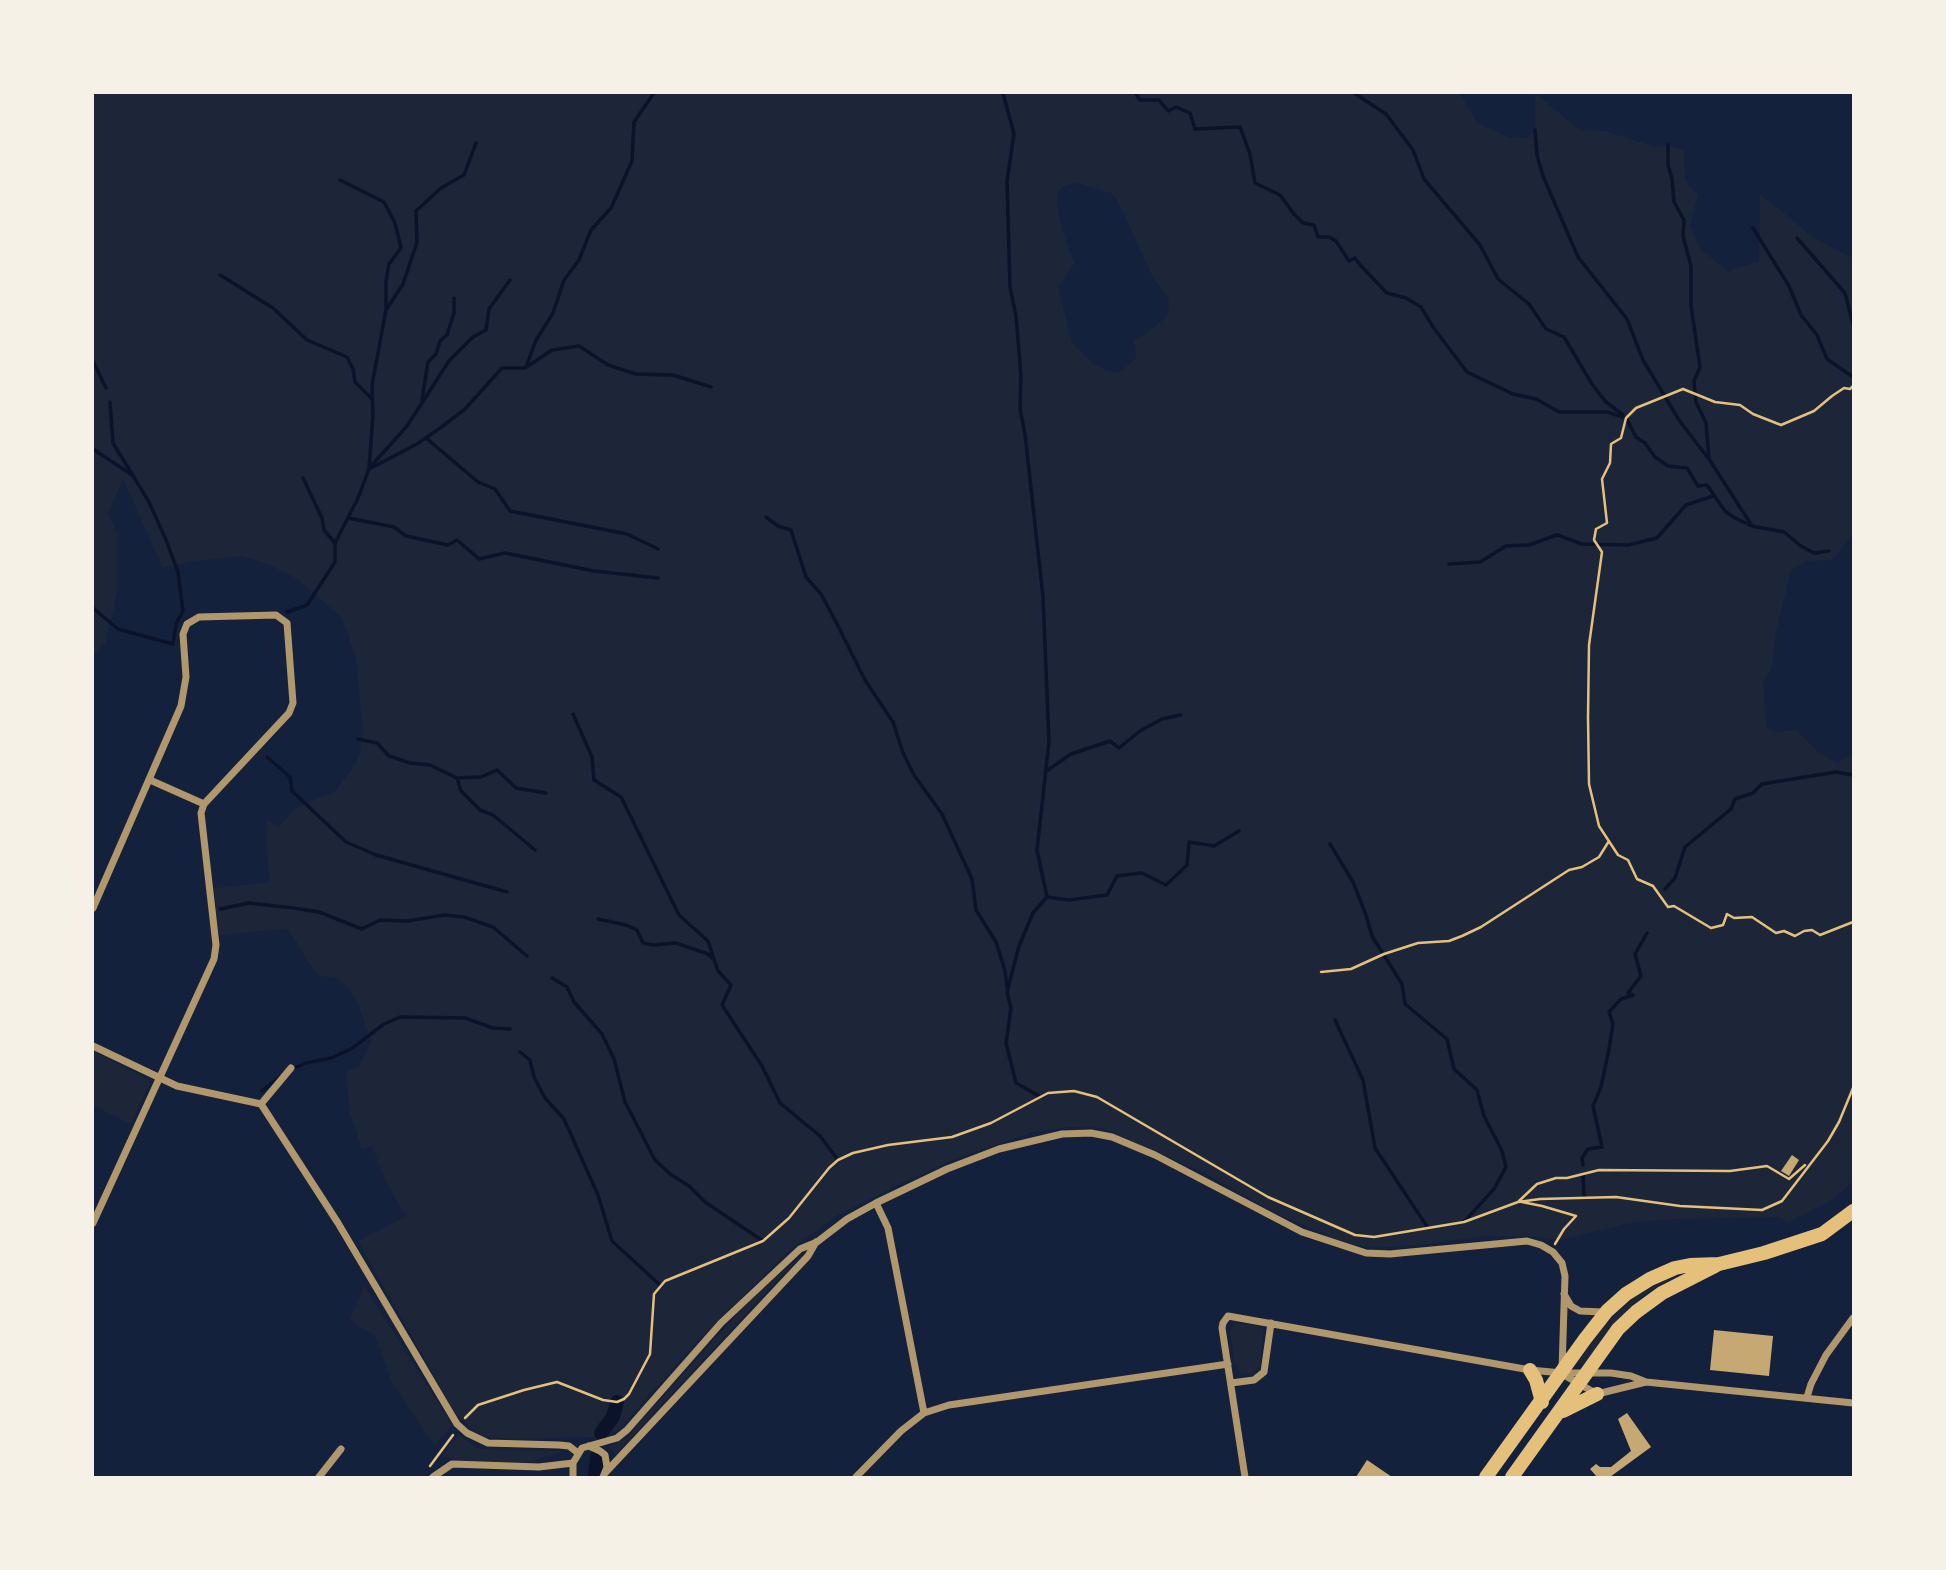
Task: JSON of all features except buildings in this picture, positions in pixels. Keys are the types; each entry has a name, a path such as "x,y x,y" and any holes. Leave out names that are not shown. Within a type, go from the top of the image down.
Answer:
{"highway":[{"path":"1486,1477 1607,1311 1626,1294 1675,1268 1719,1264 1822,1234 1853,1211"},
{"path":"1512,1477 1609,1341 1636,1312 1674,1286 1719,1264"},
{"path":"1531,1370 1542,1402"},
{"path":"1556,1415 1597,1394"}],"street":[{"path":"93,908 181,706 186,677 183,635 187,624 199,617 276,615 287,623 293,703 289,713 204,804 201,813 216,945 214,959 93,1223"},
{"path":"150,780 204,804"},
{"path":"93,1045 177,1086 261,1104 338,1223 457,1424 467,1433 488,1443 559,1444 569,1446 578,1453"},
{"path":"261,1104 291,1068"},
{"path":"573,1477 573,1463 582,1448 617,1438 627,1430 721,1323 800,1249 817,1242 847,1219 876,1203 947,1169 999,1149 1062,1134 1091,1133 1112,1137 1155,1155 1302,1232 1366,1253 1390,1254 1527,1241 1553,1252 1562,1263 1565,1276 1562,1373"},
{"path":"876,1203 888,1228 924,1413"},
{"path":"604,1475 808,1256 817,1242"},
{"path":"1563,1292 1572,1306 1580,1311 1607,1311"},
{"path":"1245,1477 1222,1328 1225,1319 1233,1315 1583,1378 1631,1376 1646,1382 1853,1403"},
{"path":"1807,1397 1826,1355 1853,1318"},
{"path":"1231,1383 1254,1380 1264,1372 1271,1323"},
{"path":"856,1477 901,1431 924,1413 971,1401 1228,1364"},
{"path":"1562,1373 1583,1378 1597,1394 1646,1382"},
{"path":"589,1446 605,1455 604,1475"},
{"path":"319,1477 341,1449"},
{"path":"429,1475 452,1464 539,1467 573,1463"}],"path":[{"path":"1853,386 1832,396 1814,411 1781,425 1753,414 1740,405 1715,402 1684,389 1636,408 1626,418 1621,438 1611,444 1610,463 1602,478 1607,523 1595,528 1594,540 1602,552 1589,645 1588,716 1589,784 1599,826 1618,855 1628,860 1637,879 1653,886 1668,907 1674,906 1711,928 1723,925 1727,914 1734,919 1752,918 1776,933 1784,931 1795,936 1812,930 1820,935 1853,922"},
{"path":"1321,972 1351,969 1418,943 1450,941 1462,936 1481,927 1569,870 1583,867 1599,857 1609,841"},
{"path":"465,1417 478,1405 557,1382 603,1400 617,1402 624,1399 650,1354 654,1294 665,1281 763,1241 789,1218 838,1160 888,1144 960,1134 991,1123 1048,1093 1074,1091 1097,1097 1268,1197 1355,1235 1374,1237 1455,1224 1518,1202 1539,1199 1616,1197 1680,1206 1762,1210 1782,1201 1812,1162 1834,1132 1853,1088"},
{"path":"1518,1202 1537,1184 1590,1171 1730,1171 1767,1166 1789,1179 1805,1166"},
{"path":"1518,1202 1576,1216 1564,1229 1554,1245 1553,1252"},
{"path":"429,1475 455,1433"}],"shaded area":[{"path":"93,93 1460,93 1477,123 1509,137 1527,138 1535,130 1535,93 1580,130 1605,131 1655,147 1668,145 1684,150 1685,180 1698,196 1690,226 1701,249 1727,271 1759,261 1760,194 1813,237 1853,258 1853,534 1832,560 1808,561 1791,570 1776,630 1772,668 1763,682 1767,729 1777,732 1796,730 1817,751 1837,763 1853,753 1853,1181 1832,1200 1787,1223 1780,1217 1680,1219 1635,1222 1561,1240 1529,1236 1486,1236 1375,1248 1332,1238 1271,1211 1201,1171 1102,1128 1070,1127 1033,1132 955,1159 908,1180 838,1215 792,1248 701,1337 618,1431 594,1437 486,1437 474,1431 455,1413 358,1241 406,1216 386,1182 372,1146 362,1149 349,1110 346,1072 359,1066 371,1043 359,1006 346,985 336,978 320,976 286,929 219,935 214,888 270,882 266,844 267,819 278,827 295,809 337,790 359,758 363,732 356,658 342,618 298,579 272,566 242,556 192,561 163,568 123,479 108,514 117,534 117,592 106,641 93,657","holes":["1078,183 1111,193 1117,199 1153,278 1168,297 1169,308 1164,319 1134,342 1136,359 1118,373 1092,363 1072,343 1058,287 1074,264 1063,232 1057,205 1058,193 1063,186"]},
{"path":"93,1051 149,1080 131,1124 93,1105"},
{"path":"805,1252 616,1454 609,1447 627,1437 747,1303"},
{"path":"1687,1272 1660,1285 1635,1302 1602,1338 1584,1365 1577,1363 1604,1325 1632,1299 1659,1281"},
{"path":"364,1286 452,1425 435,1446 392,1383 375,1335 350,1319"},
{"path":"1235,1323 1257,1325 1263,1330 1260,1366 1250,1375 1240,1373 1235,1364 1230,1331"},
{"path":"458,1435 478,1448 491,1450 564,1451 525,1463 459,1462 443,1455"}],"waterway":[{"path":"526,367 536,340 553,313 564,280 579,260 591,230 611,208 632,161 634,122 654,93"},
{"path":"1003,93 1014,134 1007,181 1010,287 1016,316 1021,376 1020,409 1043,597 1049,742 1037,850 1047,897 1033,913 1019,946 1007,992 1011,1008 1006,1043 1016,1083 1039,1096"},
{"path":"1135,93 1140,100 1159,100 1168,111 1176,107 1190,113 1195,129 1240,127 1250,154 1255,183 1280,195 1303,223 1314,225 1318,237 1329,237 1336,241 1349,261 1355,258 1387,293 1406,298 1421,307 1467,372 1513,394 1536,399 1559,412 1607,412 1626,418 1636,437 1645,443 1655,457 1668,466 1687,468 1698,486 1707,485 1725,511 1735,518 1752,526 1784,532 1814,553 1829,551"},
{"path":"1354,93 1386,114 1413,150 1424,179 1480,245 1498,279 1529,304 1546,329 1564,337 1592,384 1605,401 1623,415"},
{"path":"1535,130 1537,155 1543,176 1578,257 1627,319 1643,360 1679,420 1708,458"},
{"path":"369,469 372,385 386,310 403,284 417,242 416,211 441,188 464,175 476,143"},
{"path":"1668,145 1674,202 1684,220 1683,236 1691,266 1691,306 1700,367 1694,381 1696,402 1706,423 1709,459 1752,526"},
{"path":"340,180 384,202 395,223 401,248 389,264 386,310"},
{"path":"1753,228 1789,286 1801,315 1817,335 1827,359 1853,377"},
{"path":"1797,238 1845,293 1853,324"},
{"path":"220,275 273,308 307,340 347,357 355,382 372,399"},
{"path":"372,465 407,426 449,361 473,337 486,330 489,309 510,280"},
{"path":"422,400 428,362 436,354 440,341 447,335 454,313 454,298"},
{"path":"287,612 307,605 335,562 335,543 358,498 369,469 417,444 443,426 465,409 502,368 525,368 552,350 579,346 608,365 636,374 673,375 711,387"},
{"path":"93,361 106,388"},
{"path":"93,608 118,629 173,644 176,624 183,611 178,572 166,540 149,502 113,443 110,402"},
{"path":"426,438 478,482 495,489 510,511 627,534 658,549"},
{"path":"93,449 132,475"},
{"path":"303,478 322,518 324,530 335,543"},
{"path":"1449,564 1480,562 1506,546 1529,545 1557,535 1582,544 1628,545 1657,538 1686,505 1713,496"},
{"path":"766,517 778,526 791,530 806,577 821,594 865,680 893,722 903,753 914,775 942,814 972,879 976,910 996,942 1007,987"},
{"path":"348,518 394,527 406,536 448,545 457,540 479,559 505,553 594,571 658,578"},
{"path":"573,714 592,757 594,780 621,797 679,915 708,941 718,971 731,985 722,1005 762,1066 780,1103 820,1136 838,1160"},
{"path":"1045,772 1071,754 1110,741 1119,748 1140,731 1162,719 1181,715"},
{"path":"358,739 377,743 389,756 410,763 430,765 457,778 461,791 480,810 493,815 535,850"},
{"path":"267,757 290,777 292,791 346,842 376,855 507,892"},
{"path":"457,778 481,777 497,770 516,788 546,793"},
{"path":"1665,889 1675,878 1685,847 1731,809 1735,799 1753,793 1762,784 1836,772 1853,775"},
{"path":"1047,897 1069,900 1107,895 1117,876 1142,873 1166,885 1187,865 1189,842 1214,846 1239,831"},
{"path":"1330,844 1353,882 1372,936 1402,984 1405,1004 1447,1039 1454,1069 1477,1090 1484,1116 1502,1151 1506,1167 1494,1189 1464,1222"},
{"path":"220,909 249,903 293,908 319,912 362,929 380,920 407,921 445,915 464,917 493,927 527,956"},
{"path":"598,919 637,930 643,943 676,943 708,954 713,959"},
{"path":"1583,1165 1582,1158 1588,1149 1602,1147 1593,1106 1601,1087 1609,1049 1613,1024 1609,1012 1621,999 1633,995 1628,993 1641,976 1635,954 1647,933"},
{"path":"552,978 567,987 574,1002 602,1034 614,1059 625,1102 655,1160 705,1202 763,1241"},
{"path":"292,1069 331,1058 351,1049 384,1024 400,1017 465,1018 493,1028 510,1029"},
{"path":"1335,1020 1363,1080 1375,1148 1428,1228"},
{"path":"520,1052 530,1060 534,1077 545,1098 564,1119 598,1195 612,1241 660,1285"},
{"path":"262,1091 280,1077"},
{"path":"1583,1175 1584,1197"},
{"path":"601,1433 613,1417 617,1402"},
{"path":"595,1477 597,1457"}]}
